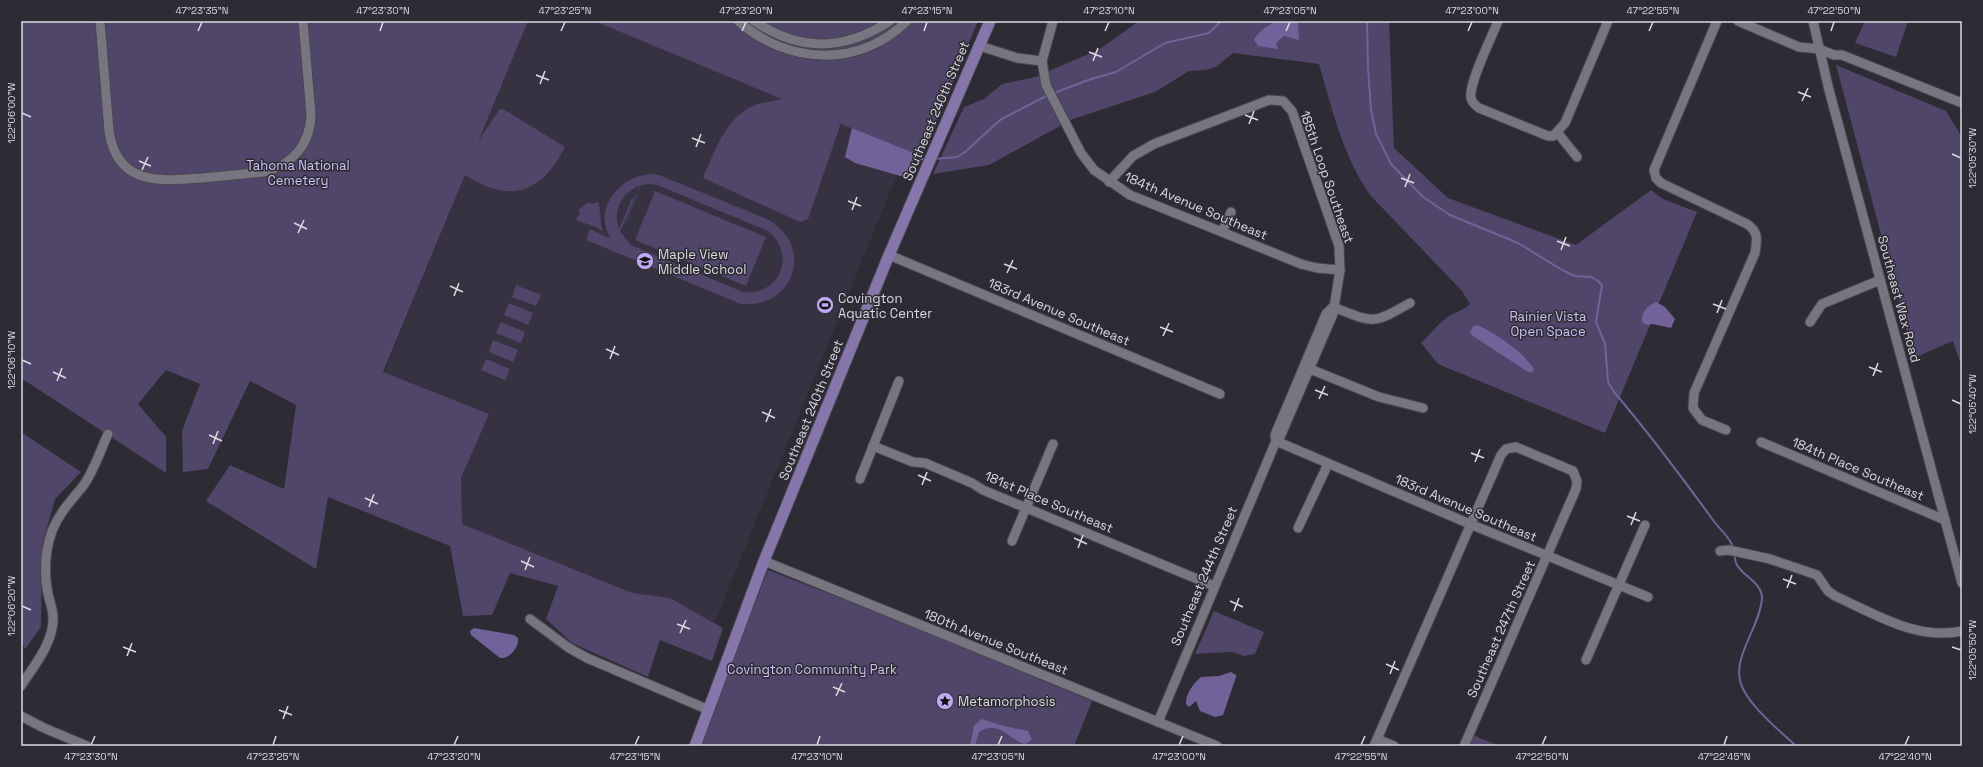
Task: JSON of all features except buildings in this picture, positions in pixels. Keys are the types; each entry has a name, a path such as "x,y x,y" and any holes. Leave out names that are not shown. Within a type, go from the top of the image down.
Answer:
{"main road":[{"name":"Southeast 240th Street","path":"695,746 764,562 889,255 990,21"}],"street":[{"path":"100,21 108,119 114,148 118,156 131,170 141,176 163,181 264,172 277,169 297,154 310,130 311,114 303,21"},
{"path":"738,21 768,42 790,51 810,55 834,55 862,50 900,28 907,21"},
{"path":"754,21 769,31 787,38 821,45 856,39 876,30 890,21"},
{"path":"980,46 1017,58 1042,62 1053,21"},
{"path":"1498,21 1474,80 1471,98 1479,108 1548,136 1553,136 1565,123 1608,21"},
{"path":"1717,21 1654,170 1656,178 1661,183 1747,224 1754,229 1758,238 1755,253 1694,393 1694,408 1702,420 1726,430"},
{"path":"1738,21 1799,47 1819,49 1834,55 1842,55 1962,103"},
{"name":"Southeast Wax Road","path":"1814,21 1819,49 1962,583"},
{"name":"184th Avenue Southeast","path":"1042,62 1046,85 1050,96 1081,153 1094,170 1109,182 1130,195 1301,264 1317,268 1340,270"},
{"name":"185th Loop Southeast","path":"1109,182 1133,156 1154,144 1269,100 1283,101 1292,112 1339,246 1340,270"},
{"path":"1557,132 1577,157"},
{"path":"1222,232 1231,212"},
{"name":"183rd Avenue Southeast","path":"889,255 1220,394"},
{"name":"Southeast 244th Street","path":"1158,722 1276,441 1275,435 1307,368 1326,314 1333,307 1340,270"},
{"path":"1810,322 1822,304 1880,280"},
{"path":"1333,307 1371,321 1382,319 1410,303"},
{"path":"1307,368 1379,397 1423,408"},
{"path":"860,479 899,381"},
{"path":"21,686 38,660 50,636 53,622 53,610 48,594 46,570 52,532 60,514 83,486 89,476 108,434"},
{"name":"183rd Avenue Southeast","path":"1276,441 1470,524 1648,597"},
{"name":"184th Place Southeast","path":"1760,442 1945,520"},
{"path":"1012,541 1053,444"},
{"name":"181st Place Southeast","path":"873,446 913,462 925,463 972,483 983,490 1214,586"},
{"name":"Southeast 247th Street","path":"1464,746 1576,489 1576,477 1573,471 1516,447 1509,448 1501,455 1470,524"},
{"path":"1298,528 1328,464"},
{"path":"1394,746 1376,743 1470,524"},
{"path":"1586,660 1645,525"},
{"path":"1720,551 1729,550 1770,559 1817,575 1828,591 1835,596 1914,630 1935,634 1962,631"},
{"name":"180th Avenue Southeast","path":"764,562 1217,746"},
{"path":"530,619 569,648 587,658 709,710"},
{"path":"21,716 44,728 87,746"}],"shaded area":[{"name":"Maple View Middle School","path":"528,21 594,21 907,150 712,629 339,482"},
{"path":"1276,21 1298,21 1299,40 1284,36 1276,43 1278,49 1258,46 1254,40 1258,34"},
{"path":"852,128 916,154 907,176 904,177 855,163 845,157"},
{"path":"1656,302 1665,307 1675,319 1671,328 1653,324 1646,325 1642,322 1642,315 1645,310"},
{"path":"1477,325 1501,338 1516,350 1529,362 1534,369 1532,372 1528,372 1473,336 1470,332 1473,326"},
{"path":"474,628 514,635 518,638 517,645 510,655 500,658 471,635 470,631"},
{"path":"1231,672 1236,675 1236,677 1223,715 1215,717 1200,711 1196,701 1189,707 1186,704 1188,693 1201,677 1219,676"},
{"path":"981,719 1028,731 1032,740 1025,744 1019,742 1003,731 992,728 979,732 975,746 970,746 974,726"}],"green space":[{"name":"Tahoma National Cemetery","path":"21,21 528,21 479,140 499,110 503,109 565,147 556,163 546,175 535,184 523,190 510,191 496,189 481,184 465,175 383,372 489,414 461,478 462,524 632,593 670,598 723,628 712,661 660,640 648,677 572,643 546,619 558,586 510,573 492,615 463,616 450,546 328,497 316,569 206,501 230,465 284,489 296,405 250,381 208,469 183,472 182,431 200,384 166,370 138,404 166,437 166,473 21,378"},
{"path":"594,21 978,21 922,157 839,123 840,126 808,219 800,222 703,178 722,136 736,118 745,110 755,105 782,99"},
{"name":"Rainier Vista Open Space","path":"1139,21 1389,21 1394,148 1448,198 1576,245 1651,190 1663,199 1697,212 1605,433 1438,364 1421,343 1446,318 1470,304 1462,291 1370,195 1352,164 1345,148 1319,64 1233,53 1216,67 1206,70 1189,71 1155,92 1073,119 989,165 933,174 964,107 984,99 1002,84 1035,77 1100,49"},
{"path":"1865,21 1908,21 1896,57 1855,43"},
{"path":"1836,65 1946,111 1962,137 1962,368 1953,341 1914,358"},
{"path":"650,174 659,175 767,219 782,230 791,244 794,259 792,273 786,286 775,296 760,303 741,304 586,240 590,229 611,239 606,228 605,217 607,206 612,196 619,188 628,181 639,176","holes":["641,185 657,185 768,231 777,241 782,251 783,262 775,281 767,288 756,292 743,292 631,245 620,232 634,199 632,198 619,229 617,216 620,203 628,192 640,186 626,223"]},
{"path":"655,191 766,237 746,286 635,240"},
{"path":"589,202 591,204 599,202 601,225 603,229 601,231 598,228 576,220 580,212 578,210"},
{"path":"516,285 541,295 536,306 512,297"},
{"path":"509,303 533,313 528,325 504,315"},
{"path":"501,322 525,332 521,343 496,333"},
{"path":"493,340 518,350 513,362 489,352"},
{"path":"486,359 510,369 505,380 481,370"},
{"path":"21,432 81,472 55,499 42,546 41,627 25,649 21,641"},
{"name":"Covington Community Park","path":"768,570 892,618 1092,701 1074,746 699,746"},
{"path":"1214,611 1264,632 1255,654 1244,656 1232,652 1195,654"},
{"path":"1473,735 1499,746 1468,746"}],"waterway":[{"path":"1054,93 1091,79 1116,72 1165,43 1209,33 1221,21"},
{"path":"1367,21 1371,110 1376,134 1391,164 1423,197 1450,215 1518,243 1562,270 1575,276 1591,277 1602,285 1596,322 1605,344 1608,382 1614,392 1677,471 1716,524 1727,536 1733,547"},
{"path":"934,159 957,157 965,152 1000,120 1048,95"},
{"path":"915,160 926,159"},
{"path":"1734,553 1737,565 1756,584 1762,598 1758,616 1742,657 1739,671 1740,680 1743,689 1755,707 1796,746"}],"place":[{"name":"Maple View Middle School","path":"645,261"},
{"name":"Covington Aquatic Center","path":"825,305"},
{"name":"Metamorphosis","path":"945,701"}]}
